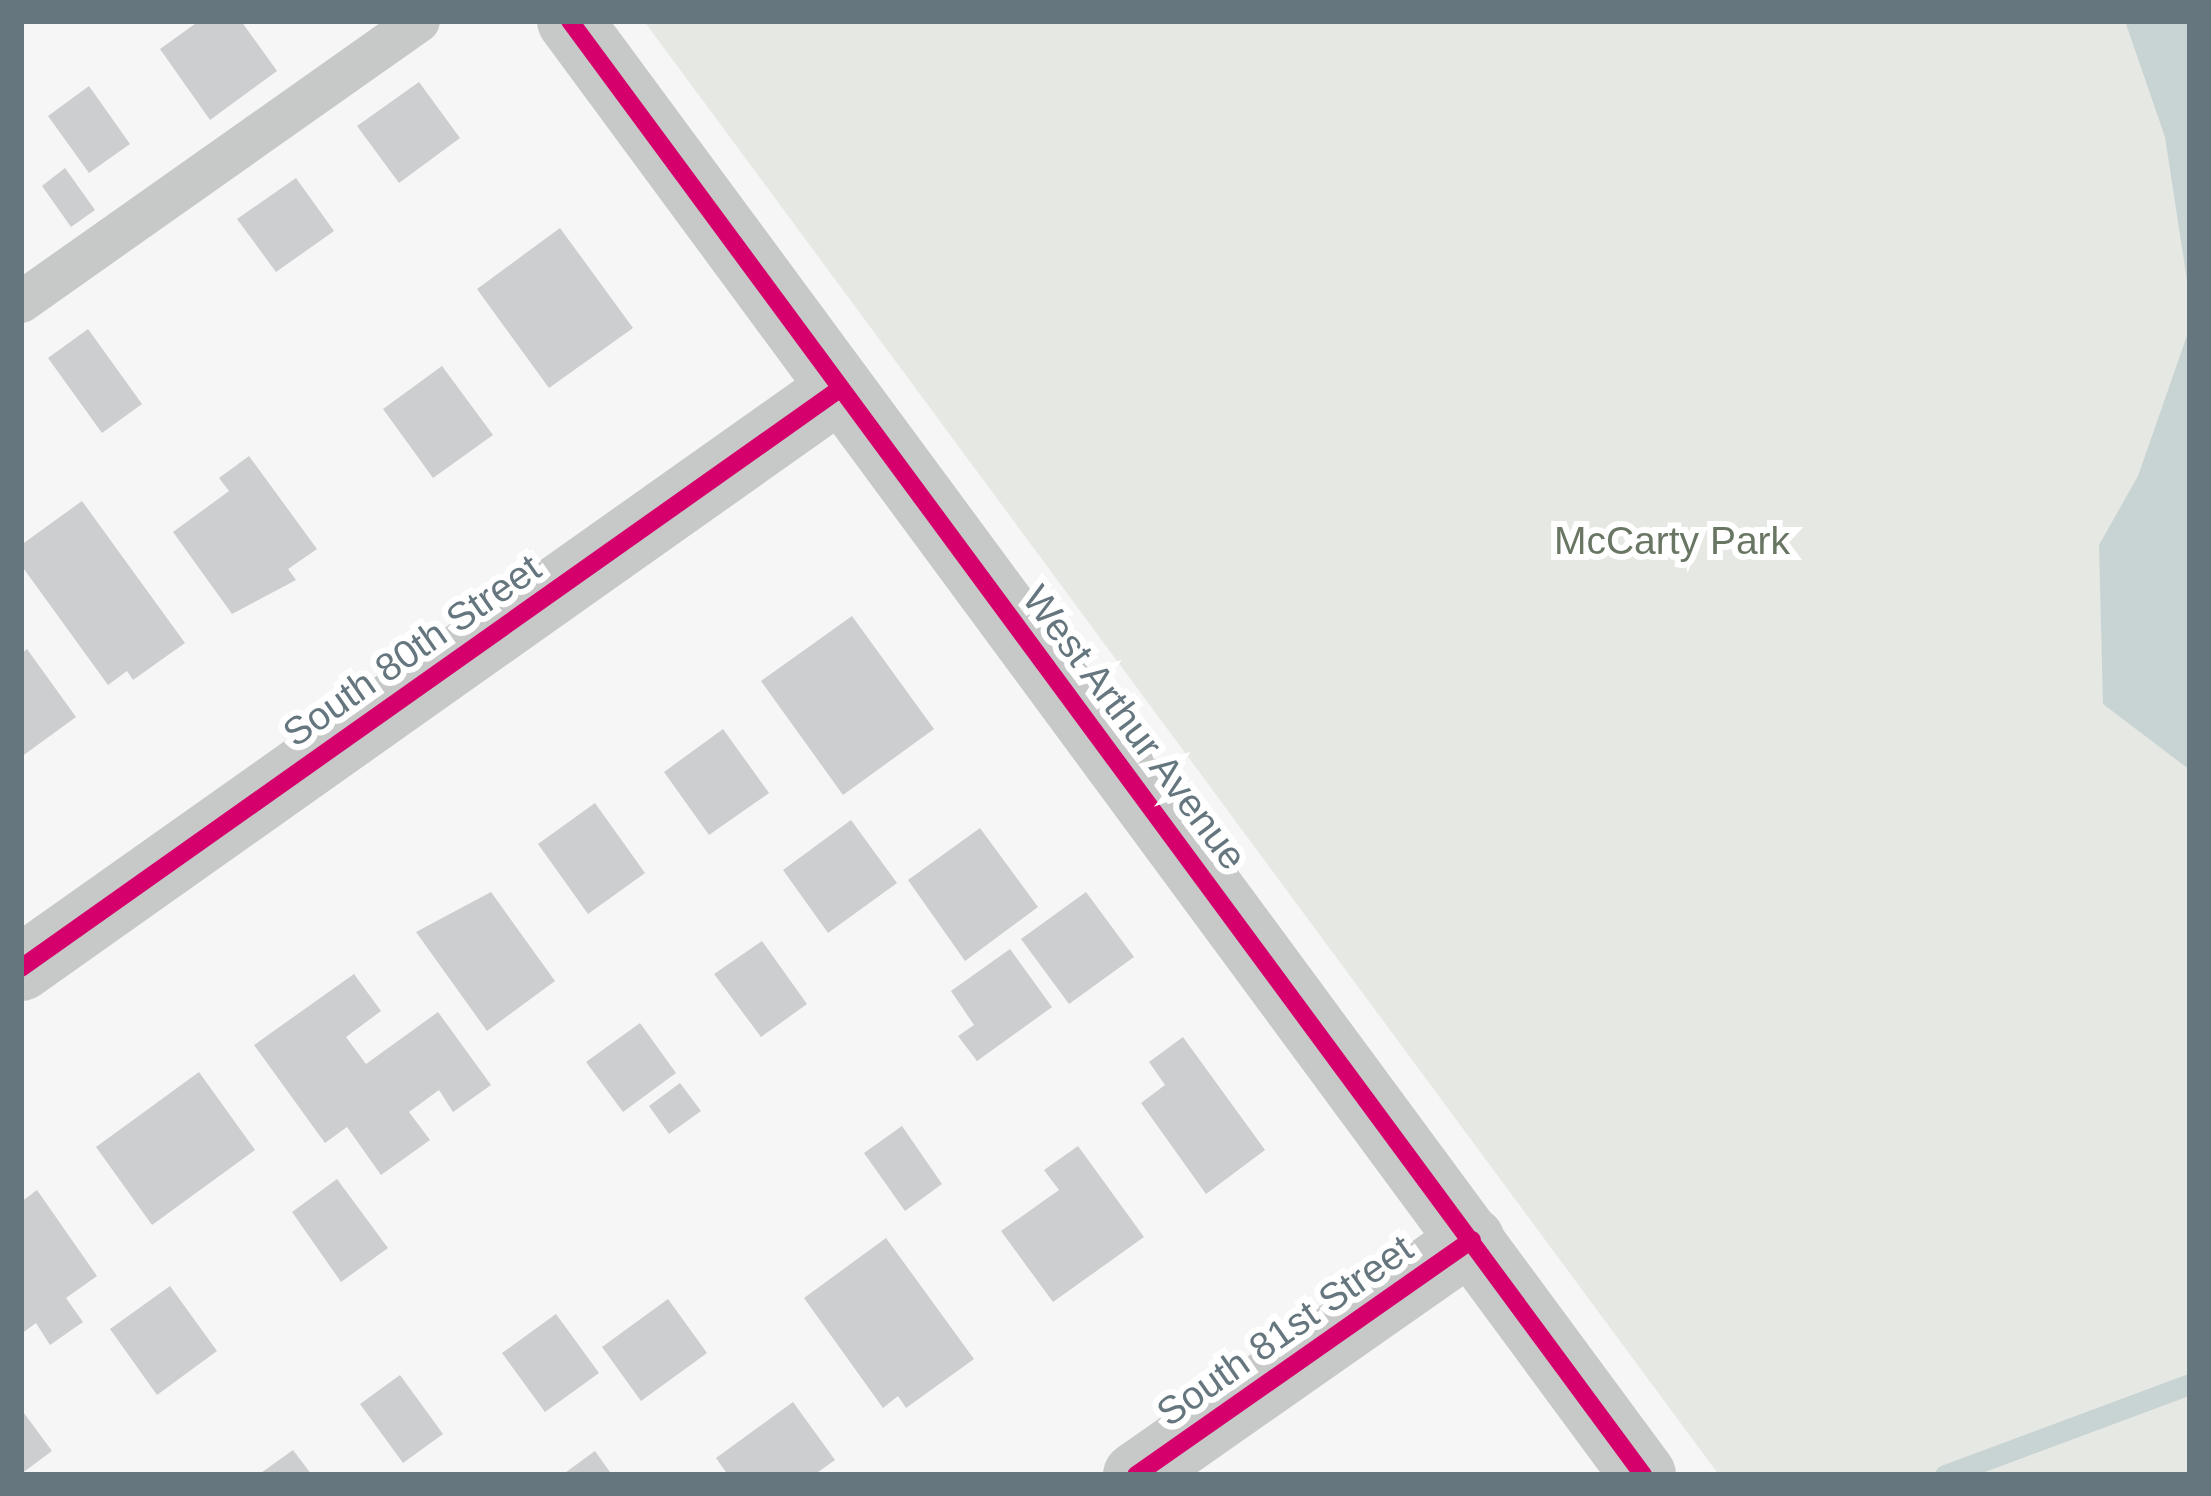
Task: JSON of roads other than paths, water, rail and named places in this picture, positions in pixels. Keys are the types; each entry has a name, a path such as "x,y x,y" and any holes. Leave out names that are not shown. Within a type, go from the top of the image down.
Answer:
{"street":[{"name":"West Arthur Avenue","path":"570,21 1643,1475"},
{"name":"South 80th Street","path":"21,968 841,388"},
{"name":"South 81st Street","path":"1136,1475 1472,1240"}],"lane":[{"path":"21,302 418,21"}],"waterway":[{"path":"1945,1475 2190,1384"}],"park label":[{"name":"McCarty Park","path":"1672,541"}]}
